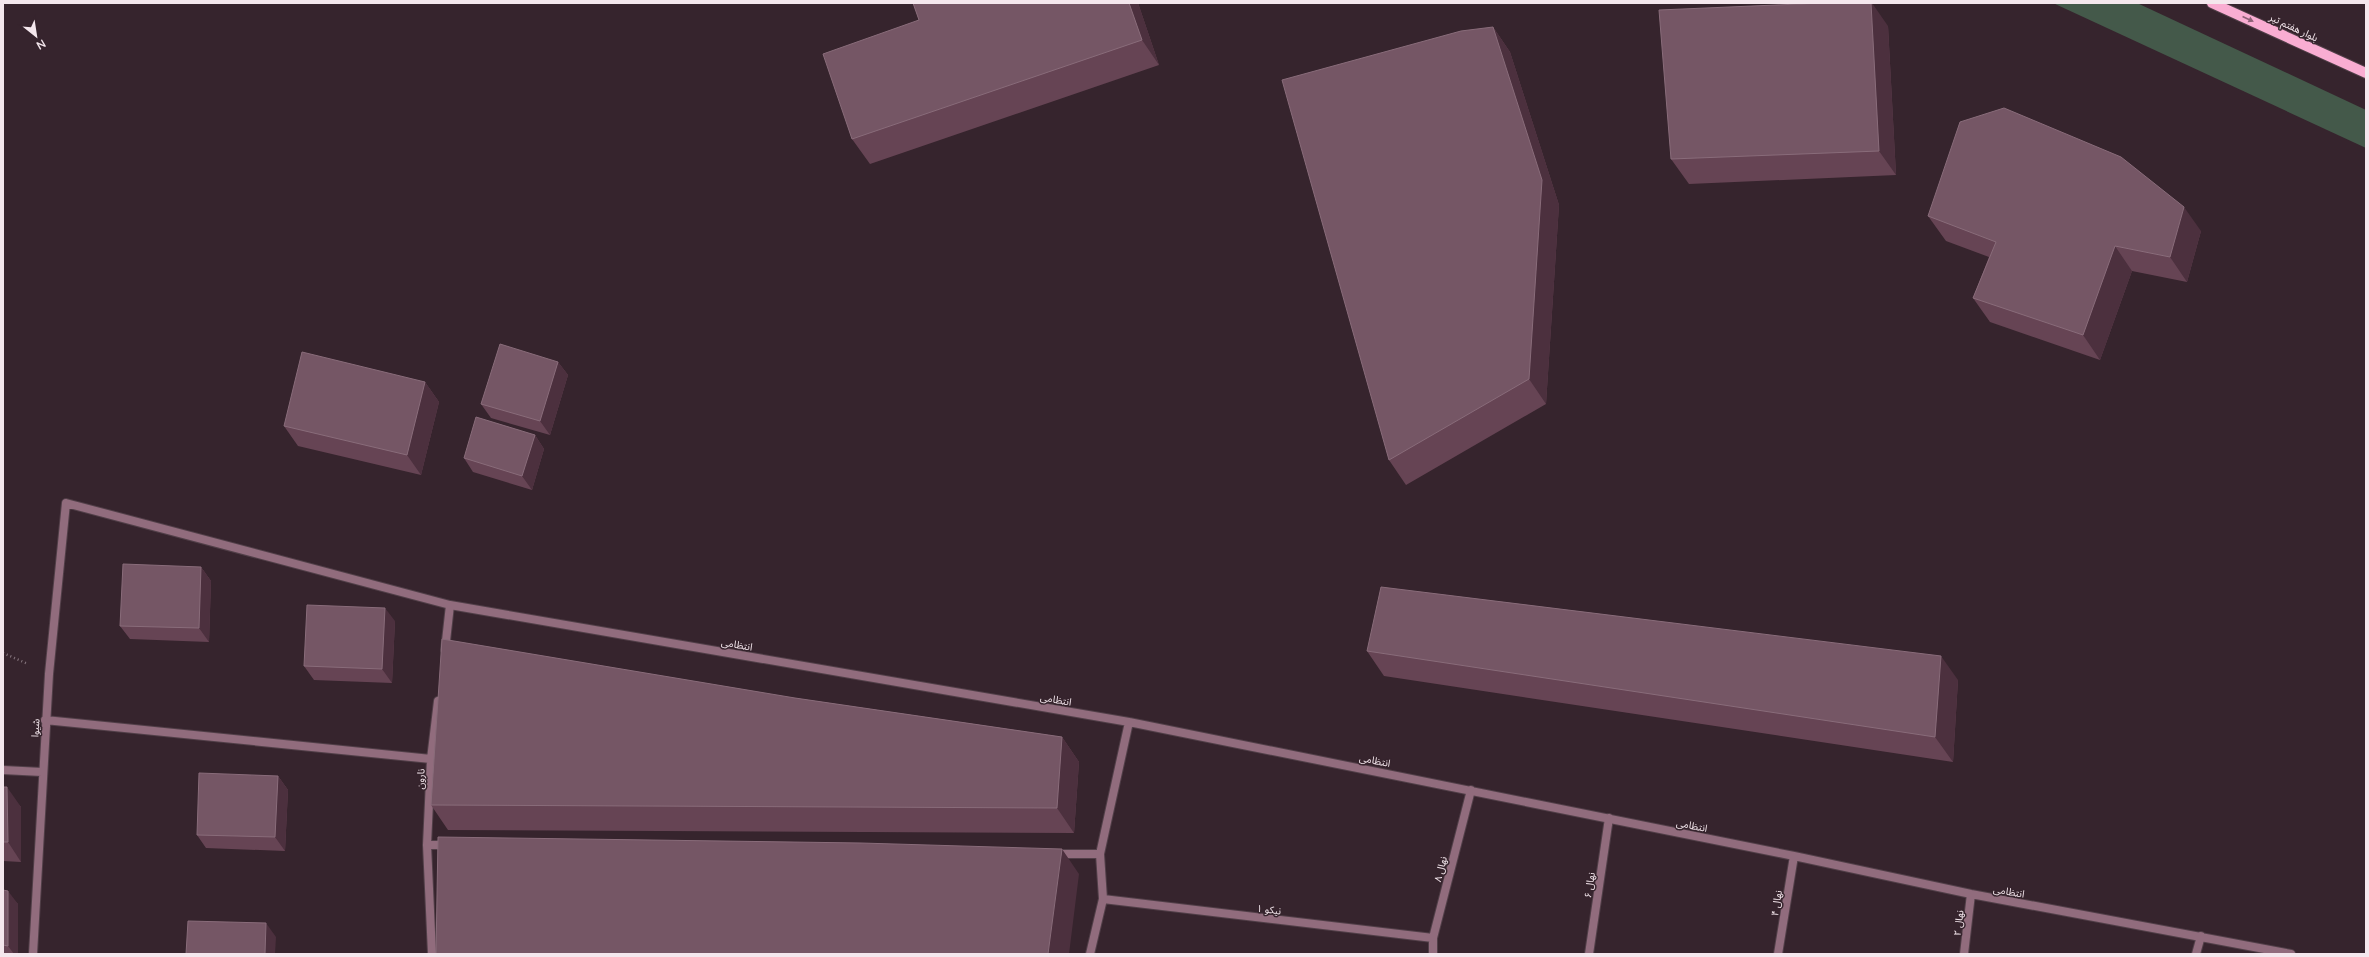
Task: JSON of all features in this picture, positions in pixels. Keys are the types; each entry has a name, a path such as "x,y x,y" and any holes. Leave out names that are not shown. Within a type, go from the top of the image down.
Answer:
{"main road":[{"name":"بلوار هفتم تیر","path":"2212,3 2366,74"}],"street":[{"name":"انتظامی","path":"66,503 450,605 1129,722 1609,818 1971,894 2292,954"},
{"name":"شیوا","path":"33,954 42,772 66,503"},
{"path":"444,659 450,605"},
{"name":"نارون","path":"432,954 427,845 431,760 440,690"},
{"path":"46,720 431,760"},
{"path":"1090,954 1103,899 1100,854 1129,722"},
{"path":"3,770 42,772"},
{"name":"نهال ۸","path":"1433,954 1433,938 1471,790"},
{"name":"نهال ۶","path":"1589,954 1609,818"},
{"path":"427,845 459,845"},
{"path":"1045,853 1100,854"},
{"name":"نهال ۴","path":"1778,954 1794,856"},
{"name":"نهال ۲","path":"1964,954 1971,894"},
{"name":"نیکو ۱","path":"1103,899 1433,938"},
{"path":"2196,954 2201,936"}],"green space":[{"path":"2053,3 2137,3 2366,110 2366,148"}],"building":[{"path":"913,3 1129,3 1142,40 852,139 823,54 919,20"},
{"path":"1823,3 1871,3 1879,151 1671,159 1659,10"},
{"path":"1493,27 1542,180 1529,379 1389,460 1282,80 1461,31"},
{"path":"2004,108 2121,157 2184,207 2170,257 2115,246 2083,335 1973,298 1996,242 1928,216 1960,122"},
{"path":"500,344 558,362 540,421 481,404"},
{"path":"302,352 425,382 407,455 284,426"},
{"path":"476,417 535,435 522,476 464,458"},
{"path":"123,564 201,567 199,628 120,626"},
{"path":"1381,587 1941,656 1935,737 1367,651"},
{"path":"307,605 385,608 382,669 304,666"},
{"path":"442,639 795,698 1062,737 1057,808 431,805"},
{"path":"199,773 278,776 275,837 197,835"},
{"path":"3,787 7,787 8,842 3,842"},
{"path":"438,837 861,843 1062,849 1048,954 436,954"},
{"path":"3,890 8,891 8,946 3,945"},
{"path":"188,921 266,923 265,954 186,954"}]}
